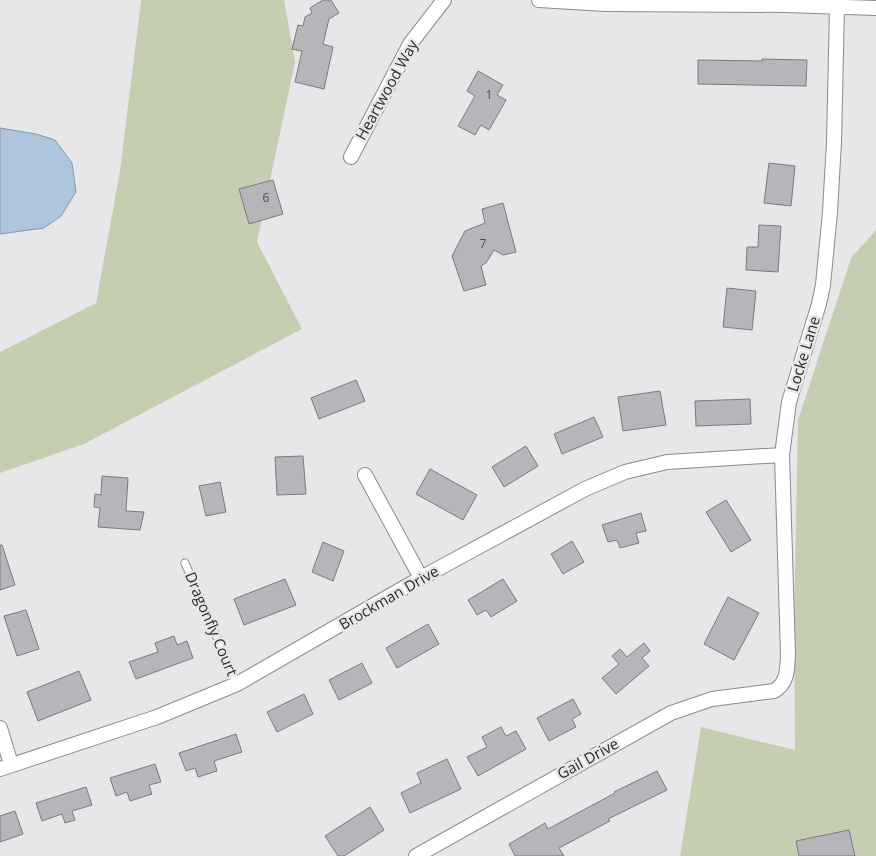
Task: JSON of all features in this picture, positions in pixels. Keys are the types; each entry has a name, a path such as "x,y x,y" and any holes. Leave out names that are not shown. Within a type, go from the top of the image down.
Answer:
{"street":[{"name":"Heartwood Way","path":"351,157 410,44 444,0"},
{"path":"539,0 605,4 700,2 876,8"},
{"name":"Locke Lane","path":"770,692 782,687 787,669 785,501 782,455 789,402 819,304 822,285 833,150 837,7"},
{"name":"Brockman Drive","path":"6,767 156,717 237,684 421,578 585,490 625,472 667,462 782,455"},
{"path":"365,475 421,578"},
{"name":"Gail Drive","path":"416,856 671,713 712,699 770,692"},
{"path":"0,728 6,767"}],"lane":[{"name":"Dragonfly Court","path":"185,563 237,684"}],"green space":[{"path":"141,0 284,0 295,62 257,242 302,329 84,444 0,473 0,352 96,303 120,171"},
{"path":"876,230 876,856 680,856 701,727 795,750 794,622 798,420 851,258"}],"water":[{"path":"0,128 36,134 55,140 72,163 76,192 61,216 44,228 0,234"}],"building":[{"path":"323,0 331,0 339,13 329,19 323,44 333,47 324,89 295,82 302,51 292,49 298,25 303,26 305,17 312,13 310,8"},
{"path":"762,59 807,60 806,86 698,84 698,60 762,61"},
{"path":"478,71 503,85 497,95 506,100 489,130 481,125 475,135 458,126 475,96 467,91"},
{"path":"769,163 795,166 791,206 764,203"},
{"path":"273,180 283,214 249,224 239,189"},
{"path":"503,203 516,252 503,255 494,250 486,263 481,266 486,285 464,291 452,256 465,231 485,223 482,209"},
{"path":"759,225 781,226 778,272 746,270 747,247 758,247"},
{"path":"727,288 756,291 752,330 723,327"},
{"path":"356,380 365,401 319,419 311,398"},
{"path":"660,391 666,425 623,431 618,397"},
{"path":"750,399 751,424 696,426 695,401"},
{"path":"594,417 603,437 562,454 554,434"},
{"path":"526,446 538,466 504,487 492,467"},
{"path":"303,456 306,494 277,495 275,457"},
{"path":"430,469 477,495 463,520 416,494"},
{"path":"102,476 128,478 126,511 144,512 140,530 98,527 100,508 94,507 95,494 101,495"},
{"path":"220,482 226,512 206,516 199,486"},
{"path":"726,500 751,540 731,552 706,512"},
{"path":"641,513 646,531 636,533 639,543 620,548 617,540 608,542 602,525"},
{"path":"572,541 584,562 563,574 551,554"},
{"path":"323,542 344,551 333,581 312,572"},
{"path":"0,545 2,545 15,585 0,590"},
{"path":"285,579 296,605 244,625 234,599"},
{"path":"503,579 517,601 491,617 486,610 477,615 468,600"},
{"path":"728,597 759,613 734,660 704,644"},
{"path":"26,610 39,649 17,656 4,616"},
{"path":"428,624 439,644 397,668 386,648"},
{"path":"174,636 177,645 187,641 193,658 136,679 129,662 158,652 155,643"},
{"path":"644,643 650,651 642,658 649,666 616,694 602,678 619,664 612,656 620,649 627,657"},
{"path":"362,663 372,683 339,700 329,680"},
{"path":"79,671 91,700 38,721 27,692"},
{"path":"304,694 313,714 277,732 267,712"},
{"path":"573,699 581,714 572,719 576,727 549,741 537,718"},
{"path":"501,727 506,736 516,731 526,749 478,776 467,757 487,747 482,737"},
{"path":"236,734 242,752 214,761 217,771 198,777 195,768 186,771 179,753"},
{"path":"447,759 461,789 410,813 401,793 421,783 417,773"},
{"path":"155,764 161,782 149,785 152,794 130,801 127,792 116,796 110,778"},
{"path":"657,771 667,790 608,819 610,821 559,848 564,856 515,856 509,844 545,823 548,829 614,792"},
{"path":"86,787 92,805 72,811 75,820 65,823 62,814 42,821 36,803"},
{"path":"370,807 384,830 344,856 338,856 325,836"},
{"path":"15,811 23,834 0,842 0,816"},
{"path":"849,830 855,856 799,856 796,841"}]}
